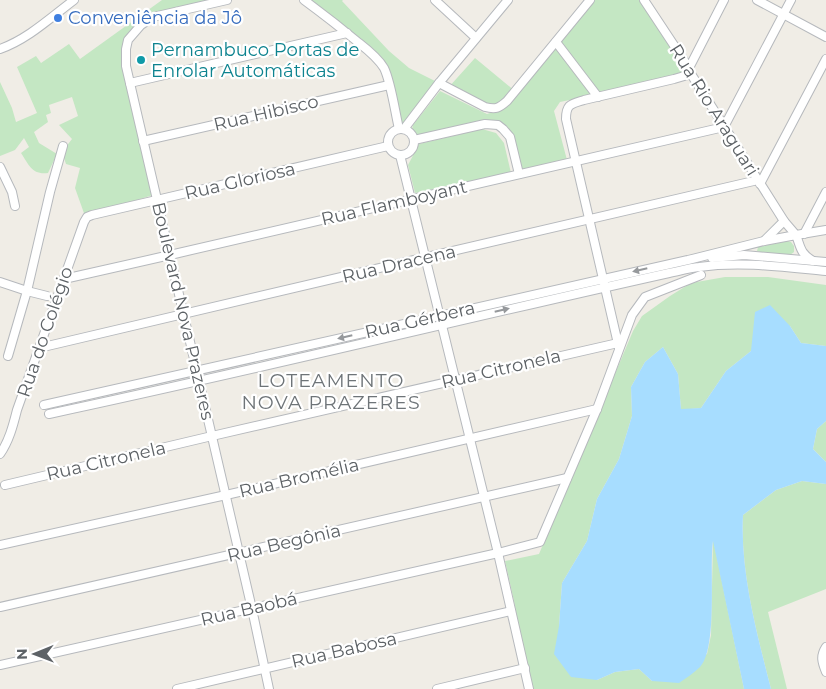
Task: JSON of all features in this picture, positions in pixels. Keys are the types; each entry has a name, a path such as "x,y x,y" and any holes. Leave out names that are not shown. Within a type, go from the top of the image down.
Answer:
{"street":[{"path":"0,49 26,37 74,0"},
{"name":"Boulevard Nova Prazeres","path":"227,0 153,17 141,25 128,40 126,66 252,608 269,689"},
{"path":"304,0 347,33 380,62 389,85 401,129"},
{"path":"435,0 476,38"},
{"path":"401,129 411,133 414,140 410,152 403,155 393,152 388,146 391,133 401,129 508,0"},
{"path":"439,83 485,108 497,108 507,101 590,0"},
{"name":"Rua Rio Araguari","path":"644,0 652,4 724,127 784,221 800,234 802,252 812,261"},
{"path":"618,346 566,119 566,111 571,104 674,79 690,71 724,0"},
{"path":"757,0 826,37"},
{"path":"724,127 791,0"},
{"path":"130,83 347,33"},
{"path":"556,42 598,96"},
{"path":"759,182 826,59"},
{"name":"Rua Hibisco","path":"143,141 389,85"},
{"path":"414,140 484,124 498,125 510,137 520,174"},
{"name":"Rua Flamboyant","path":"64,278 724,127"},
{"path":"8,356 27,291 50,192 63,146"},
{"name":"Rua Gloriosa","path":"92,215 388,146"},
{"path":"400,155 498,553 529,689"},
{"path":"0,167 3,181 13,198 15,206"},
{"name":"Rua Dracena","path":"39,348 183,313 759,182"},
{"path":"800,234 826,192"},
{"name":"Rua do Colégio","path":"0,454 84,222 92,215"},
{"path":"764,241 784,221"},
{"name":"Rua Gérbera","path":"49,414 199,382 442,324 764,241 826,230"},
{"path":"688,260 744,255 826,262"},
{"path":"604,283 700,266 742,264 826,271"},
{"path":"567,478 597,409 618,346 632,315 645,297 701,275"},
{"path":"0,282 48,296"},
{"name":"Rua Gérbera","path":"44,406 439,315 604,283"},
{"name":"Rua Citronela","path":"5,485 455,380 618,346"},
{"name":"Rua Bromélia","path":"0,545 597,409"},
{"name":"Rua Begônia","path":"0,607 567,478"},
{"name":"Rua Baobá","path":"0,665 540,542 567,478"},
{"name":"Rua Babosa","path":"177,689 511,611"},
{"path":"826,647 821,656 826,672"},
{"path":"437,689 524,668"}],"green space":[{"path":"162,0 227,0 153,17 141,25 126,49 153,195 85,216 75,188 80,168 66,164 62,152 72,139 59,125 78,116 72,97 49,105 51,113 46,115 48,122 34,132 39,143 57,154 48,173 38,172 29,165 21,153 29,147 24,138 15,150 0,156 0,82 16,122 37,113 17,67 36,56 41,63 69,44 80,59"},
{"path":"304,0 343,0 389,51 409,68 439,83 401,129 380,62"},
{"path":"590,0 644,0 691,74 598,97 556,42"},
{"path":"556,45 594,95 560,102 554,111 567,160 521,171 504,125 421,136 416,135 412,129 413,125 440,91 487,114 499,110 448,88 475,58 515,91"},
{"path":"482,129 496,133 504,143 511,173 415,193 408,165 419,144"},
{"path":"787,241 791,242 794,246 794,252 790,255 757,251 758,247"},
{"path":"725,277 768,277 826,285 826,346 801,343 790,326 751,351 726,371 701,408 681,410 678,374 663,347 645,362 631,387 632,416 619,459 597,499 587,541 562,583 559,626 597,680 615,672 639,669 652,681 707,654 711,635 713,538 744,689 529,689 505,561 539,554 633,331 642,316 691,283"},
{"path":"826,421 826,462 813,449 817,429"},
{"path":"802,481 826,484 826,589 768,612 787,689 771,689 755,625 747,581 744,558 743,515 776,490"}],"water":[{"path":"770,305 790,326 801,343 826,346 826,421 817,429 813,449 826,462 826,484 802,481 776,490 743,515 744,558 747,581 755,625 771,689 744,689 713,541 711,626 706,657 700,667 679,683 652,681 639,669 615,672 597,680 571,677 554,654 559,626 562,583 587,541 597,499 619,459 632,416 631,387 645,362 663,347 678,374 681,409 701,408 726,371 751,351 755,312"}],"place":[{"name":"Conveniência da Jô","path":"58,18"},
{"name":"Pernambuco Portas de Enrolar Automáticas","path":"141,60"}],"district":[{"name":"LOTEAMENTO NOVA PRAZERES","path":"331,391"}]}
